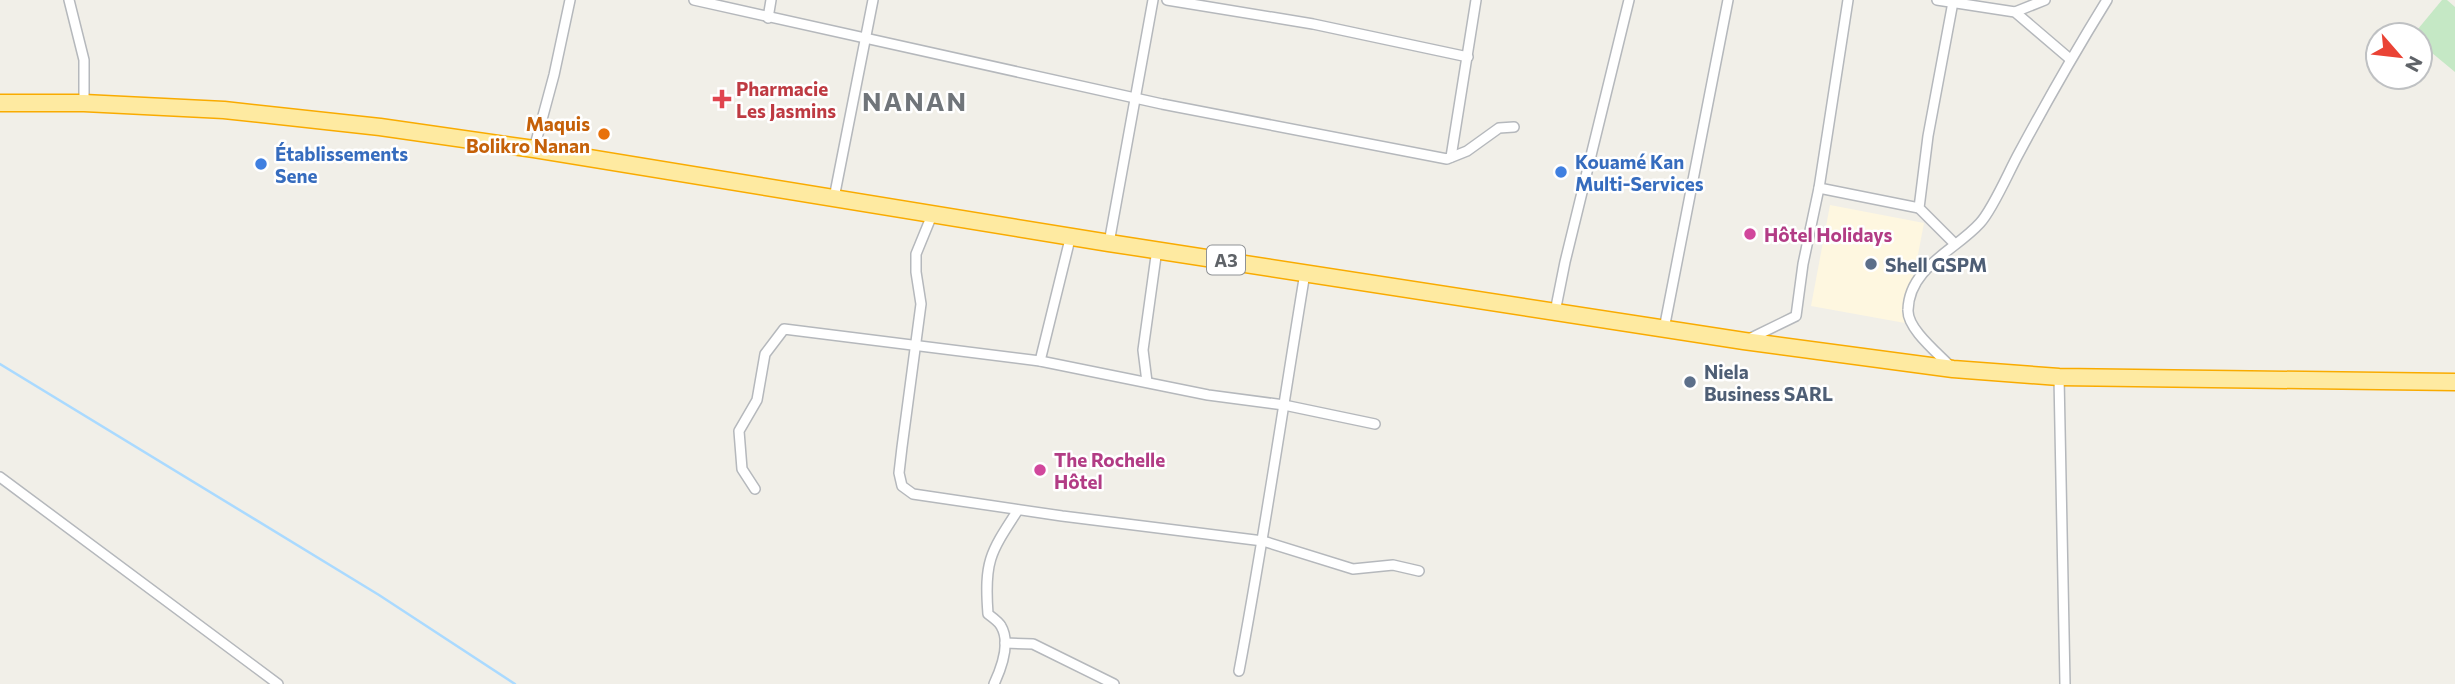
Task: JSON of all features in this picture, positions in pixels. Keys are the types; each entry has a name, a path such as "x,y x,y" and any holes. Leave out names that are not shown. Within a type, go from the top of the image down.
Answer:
{"highway":[{"name":"A3","path":"0,103 84,103 224,110 380,127 534,149 932,215 1664,329 1953,369 2059,377 2455,382"}],"street":[{"path":"534,149 570,0"},
{"path":"694,0 1265,125 1447,159 1467,151 1499,128 1514,127"},
{"path":"768,18 771,0"},
{"path":"834,198 873,0"},
{"path":"1109,243 1153,0"},
{"path":"1167,0 1313,24 1468,57"},
{"path":"1451,157 1476,0"},
{"path":"1555,312 1629,0"},
{"path":"1664,329 1728,0"},
{"path":"1744,341 1796,316 1848,0"},
{"path":"1937,0 2015,12 2045,0"},
{"path":"1953,369 1912,326 1907,314 1908,300 1922,273 1981,222 2070,59 2107,0"},
{"path":"69,2 84,60 84,103"},
{"path":"1919,208 1928,136 1953,2"},
{"path":"2015,12 2070,59"},
{"path":"1819,188 1919,208 1955,244"},
{"path":"932,215 916,254 921,304 899,473 902,486 913,494 1018,510 1263,541 1353,569 1394,565 1419,571"},
{"path":"1040,361 1072,235"},
{"path":"1147,383 1143,350 1157,249"},
{"path":"1239,671 1263,541 1305,273"},
{"path":"755,489 742,469 739,431 757,400 765,354 784,329 1040,361 1208,395 1284,405 1375,424"},
{"path":"2059,377 2065,684"},
{"path":"0,477 278,684"},
{"path":"994,684 1001,668 1005,643 1002,626 988,614 986,582 992,550 1018,510"},
{"path":"1005,643 1033,644 1114,684"}],"shaded area":[{"path":"1830,205 1924,223 1905,323 1811,306"}],"green space":[{"path":"2442,0 2447,0 2455,7 2455,72 2434,55 2434,21 2425,21"}],"waterway":[{"path":"0,364 379,595 515,684"}],"place":[{"name":"Pharmacie Les Jasmins","path":"722,99"},
{"name":"Maquis Bolikro Nanan","path":"604,134"},
{"name":"Établissements Sene","path":"261,164"},
{"name":"Kouamé Kan Multi-Services","path":"1561,172"},
{"name":"Hôtel Holidays","path":"1750,234"},
{"name":"Shell GSPM","path":"1871,264"},
{"name":"Niela Business SARL","path":"1690,382"},
{"name":"The Rochelle Hôtel","path":"1040,470"}],"district":[{"name":"NANAN","path":"915,100"}]}
